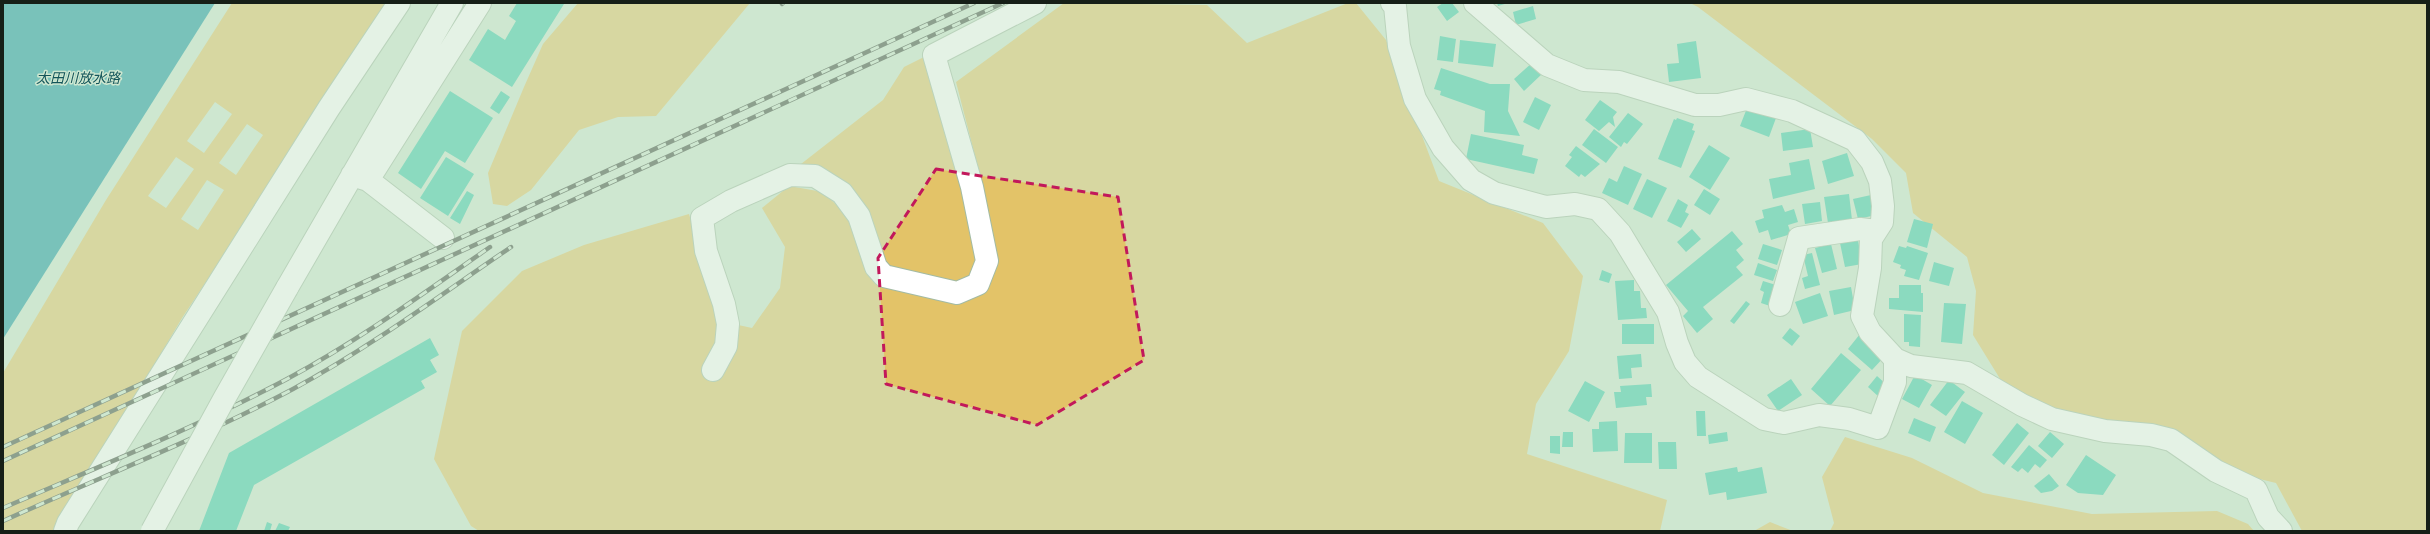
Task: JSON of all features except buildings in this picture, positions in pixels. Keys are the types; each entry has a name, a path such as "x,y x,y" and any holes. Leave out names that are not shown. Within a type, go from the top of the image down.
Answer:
{"street":[{"path":"65,531 68,523 329,108 399,3"},
{"path":"360,177 452,3"},
{"path":"152,531 220,405 287,288 360,177 480,3"},
{"path":"713,370 726,346 728,324 724,304 706,251 702,218 731,201 790,176 815,176 842,193 859,216 876,267 884,276 957,293 978,284 987,261 972,186 934,54 1035,3"},
{"path":"1392,3 1395,6 1399,46 1415,99 1443,148 1471,180 1494,193 1546,207 1575,204 1598,208 1620,233 1668,312 1676,343 1685,362 1698,377 1764,419 1784,423 1819,415 1849,419 1878,428 1895,382 1895,359"},
{"path":"1476,3 1547,65 1584,80 1620,82 1695,104 1719,105 1746,99 1792,111 1855,140 1872,162 1880,181 1882,222 1871,239 1870,268 1862,316 1870,332 1895,359 1912,366 1968,373 2022,405 2052,419 2105,431 2151,435 2171,440 2216,471 2256,490 2268,517 2281,531"},
{"path":"360,177 443,238"},
{"path":"1780,305 1799,238 1860,229 1876,231"}],"highlighted area":[{"path":"936,169 1118,197 1144,360 1037,425 886,384 878,258"}],"shaded area":[{"path":"232,3 391,3 182,318 56,531 3,531 3,373 106,200","holes":["215,102 232,114 204,153 187,141","247,124 263,135 236,175 219,163","176,157 194,169 166,208 148,196","207,180 224,190 198,230 181,219"]},
{"path":"578,3 750,3 656,116 618,117 579,130 531,190 507,206 493,204 488,173 524,87 543,44"},
{"path":"1064,3 1207,5 1247,43 1348,3 1356,3 1386,40 1439,181 1543,223 1583,276 1569,351 1536,404 1527,454 1667,500 1660,531 479,531 471,526 434,459 462,331 522,271 584,245 689,214 720,321 752,328 780,288 785,247 762,208 789,186 823,192 853,221 880,281 980,285 982,183 956,82"},
{"path":"1690,3 2427,3 2427,531 2302,531 2276,483 2231,472 2053,411 2002,382 1973,335 1976,291 1967,257 1913,213 1906,173 1872,139 1698,7"},
{"path":"926,56 980,261 973,279 957,285 890,271 882,263 849,186 826,169 801,164 883,100 904,67"},
{"path":"1845,437 1912,458 1983,493 2092,514 2217,511 2248,524 2254,531 1830,531 1834,523 1822,477"},
{"path":"1770,522 1793,531 1754,531"}],"water":[{"name":"太田川放水路","path":"3,3 215,3 3,339"}],"railway":[{"path":"3,447 974,3"},
{"path":"3,461 1003,3"},
{"path":"3,508 182,431 287,379 365,333 490,247"},
{"path":"3,521 222,425 293,389 376,339 511,247"}]}
